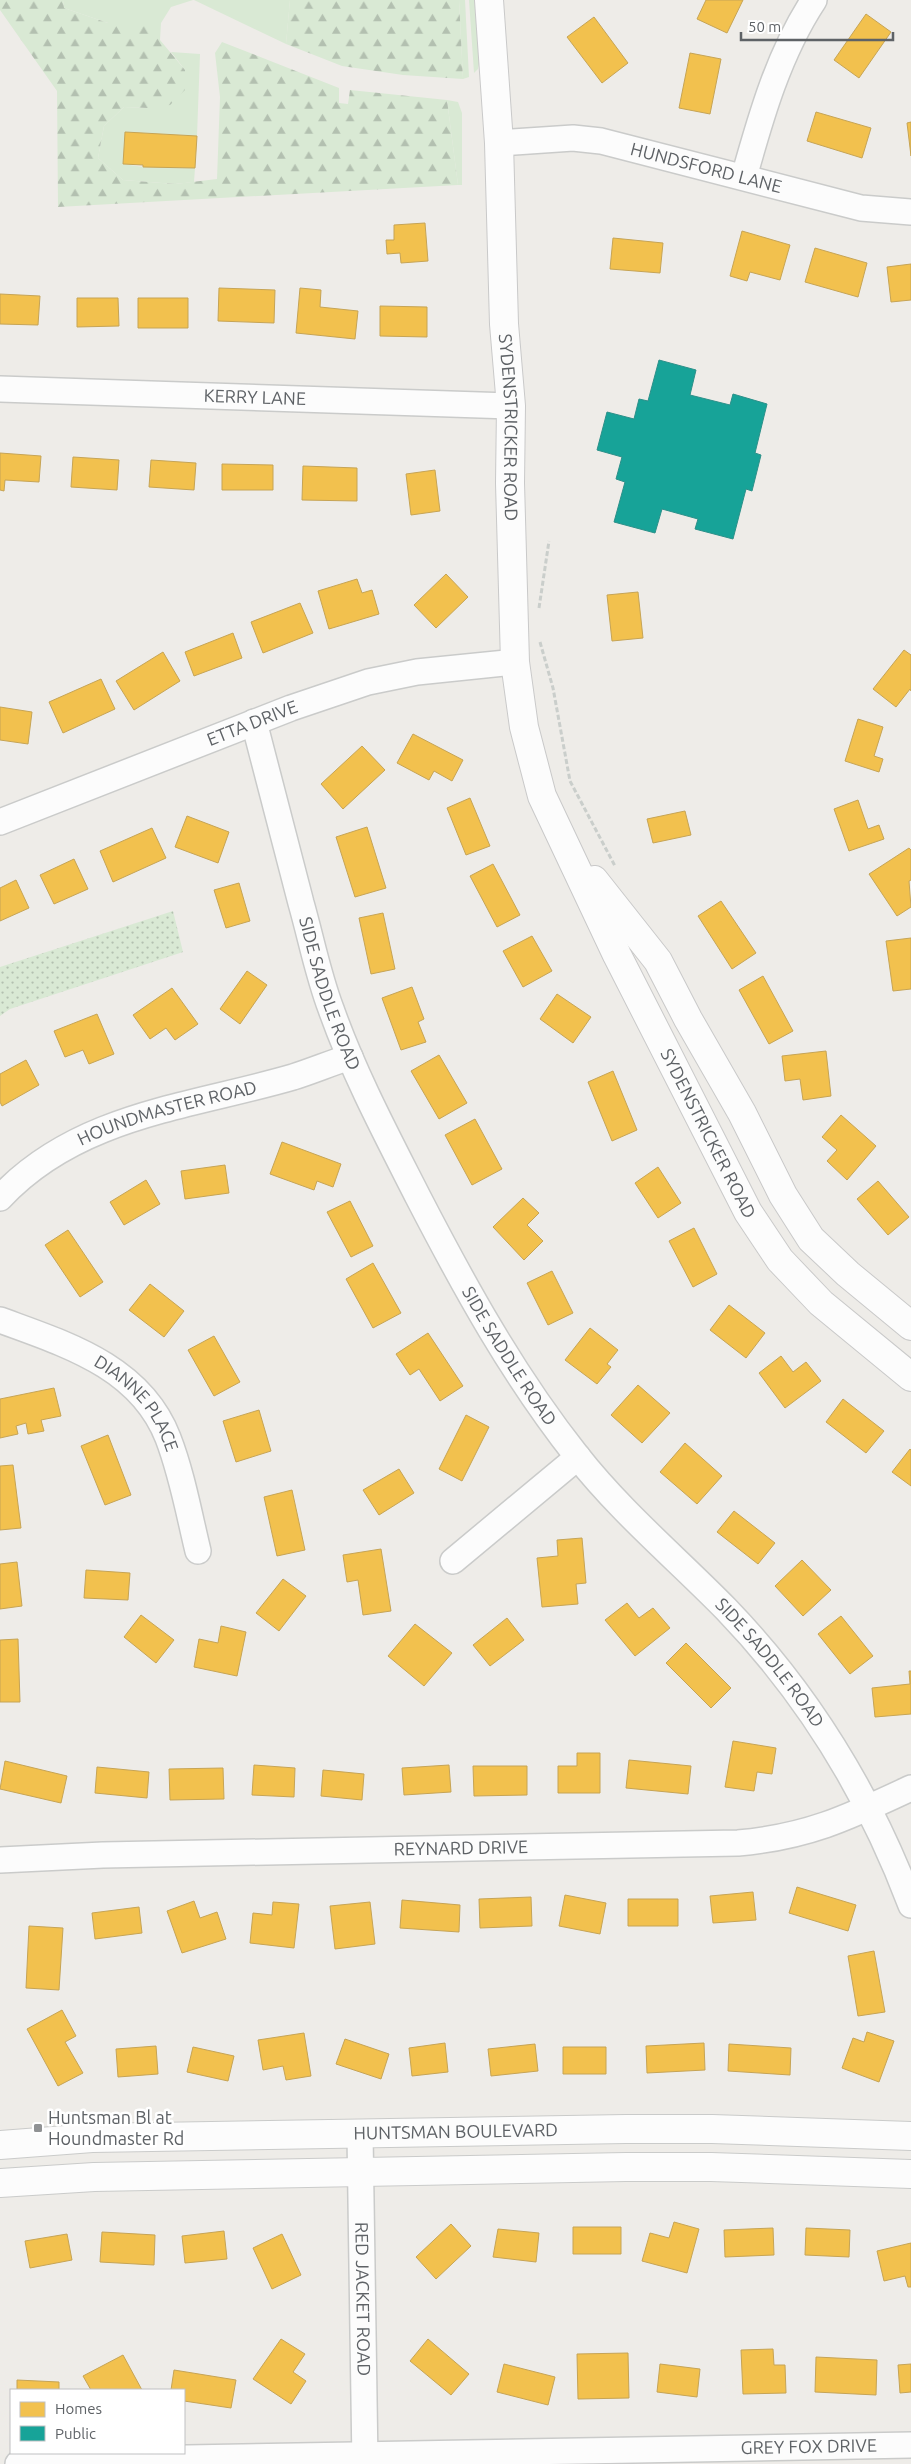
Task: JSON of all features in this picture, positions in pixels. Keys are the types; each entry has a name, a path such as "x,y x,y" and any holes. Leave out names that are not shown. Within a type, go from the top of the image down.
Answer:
{"main road":[{"name":"SYDENSTRICKER ROAD","path":"489,0 499,143 504,324 511,406 510,483 515,662 524,727 542,796 621,963 748,1212 780,1260 821,1303 911,1377"},
{"name":"SYDENSTRICKER ROAD","path":"566,846 658,961 742,1113 783,1195 811,1238 848,1274 911,1326"},
{"name":"HUNTSMAN BOULEVARD","path":"0,2145 92,2138 712,2129 911,2136"},
{"path":"0,2183 94,2177 711,2167 911,2174"}],"street":[{"path":"744,177 762,111 782,62 814,0"},
{"name":"HUNDSFORD LANE","path":"499,143 564,139 601,141 861,208 911,212"},
{"name":"KERRY LANE","path":"0,389 511,406"},
{"name":"ETTA DRIVE","path":"0,822 254,722 368,682 417,672 515,662"},
{"name":"SIDE SADDLE ROAD","path":"254,722 323,985 350,1057 384,1130 468,1292 518,1376 578,1457 632,1518 727,1610 777,1666 835,1747 890,1850 911,1905"},
{"name":"HOUNDMASTER ROAD","path":"0,1198 32,1169 53,1154 107,1126 160,1110 293,1076 350,1057"},
{"name":"DIANNE PLACE","path":"0,1320 86,1354 122,1376 142,1396 167,1437 198,1551"},
{"path":"453,1561 578,1457"},
{"name":"REYNARD DRIVE","path":"0,1860 113,1854 738,1843 772,1840 808,1832 911,1788"},
{"name":"RED JACKET ROAD","path":"360,2134 365,2460"},
{"name":"GREY FOX DRIVE","path":"18,2464 76,2460 686,2457 911,2445"}],"path":[{"path":"538,615 549,541"},
{"path":"540,640 553,688 570,781 618,872"}],"green space":[{"path":"0,0 63,0 64,8 108,23 161,23 160,40 185,70 185,90 170,105 148,108 124,107 104,126 98,158 123,180 175,184 217,179 220,97 215,53 222,42 339,88 339,103 348,104 350,90 447,100 458,185 58,207 57,91 0,10"},
{"path":"63,0 193,0 171,7 161,23 108,23 64,8"},
{"path":"194,0 290,0 286,44"},
{"path":"290,0 459,0 463,79 403,75 342,66 286,44"},
{"path":"459,0 465,0 469,77 463,79"},
{"path":"469,0 475,0 479,63 478,69 474,73"},
{"path":"171,52 200,54 197,136 125,132 123,164 143,167 195,168 194,182 175,184 123,180 98,158 104,126 124,107 148,108 185,70"},
{"path":"447,100 458,102 462,113 462,185 458,185"},
{"path":"173,911 183,952 10,1009 0,1016 0,967"}],"building: Homes":[{"path":"706,0 743,0 727,33 697,19"},
{"path":"866,14 891,32 859,78 834,60"},
{"path":"594,17 628,63 602,83 567,37"},
{"path":"690,53 721,59 710,114 679,108"},
{"path":"816,112 871,128 862,158 807,141"},
{"path":"911,122 911,156 907,123"},
{"path":"125,132 197,136 195,168 143,167 143,165 123,164"},
{"path":"425,223 428,261 401,263 400,253 387,254 386,240 394,240 394,225"},
{"path":"742,231 790,245 780,280 750,272 747,281 730,276"},
{"path":"613,238 663,243 660,273 610,269"},
{"path":"815,248 867,263 858,297 805,282"},
{"path":"911,264 911,300 891,302 887,267"},
{"path":"219,288 275,290 274,323 218,321"},
{"path":"300,288 321,290 320,307 358,311 355,339 296,333"},
{"path":"0,294 40,296 38,325 0,324"},
{"path":"77,298 118,298 119,326 77,327"},
{"path":"138,298 188,298 188,328 138,328"},
{"path":"380,306 427,307 427,337 380,336"},
{"path":"0,453 41,456 39,482 5,480 4,491 0,490"},
{"path":"73,457 119,460 117,490 71,487"},
{"path":"151,460 196,463 194,490 149,487"},
{"path":"222,464 273,465 273,490 222,490"},
{"path":"303,466 357,468 357,501 302,500"},
{"path":"435,470 440,511 411,515 406,474"},
{"path":"446,574 468,597 436,628 414,605"},
{"path":"357,579 362,593 372,590 379,614 329,629 318,591"},
{"path":"638,592 643,638 612,641 607,595"},
{"path":"300,603 313,633 263,653 251,622"},
{"path":"233,633 242,658 194,676 185,652"},
{"path":"904,650 911,655 911,691 910,689 896,707 873,689"},
{"path":"163,652 180,681 134,710 116,681"},
{"path":"101,679 115,709 63,733 49,702"},
{"path":"0,707 32,712 28,744 0,740"},
{"path":"858,719 883,727 874,756 883,759 879,772 845,761"},
{"path":"413,734 463,760 452,781 434,771 429,780 397,763"},
{"path":"362,746 385,770 343,809 321,784"},
{"path":"470,798 490,846 466,855 447,808"},
{"path":"858,800 868,829 879,825 884,839 849,851 834,809"},
{"path":"685,811 691,835 653,843 647,819"},
{"path":"187,816 229,832 218,863 175,847"},
{"path":"367,827 386,888 355,897 336,837"},
{"path":"152,828 166,858 113,882 100,851"},
{"path":"909,848 911,850 911,880 909,881 911,907 897,916 869,874"},
{"path":"74,859 88,889 54,904 40,875"},
{"path":"493,864 520,915 497,927 470,876"},
{"path":"16,880 29,908 0,921 0,888"},
{"path":"239,883 250,921 226,928 214,890"},
{"path":"721,901 756,953 732,969 698,916"},
{"path":"383,913 395,969 371,974 359,918"},
{"path":"532,936 552,971 523,987 503,951"},
{"path":"911,938 911,989 893,991 886,941"},
{"path":"247,971 267,985 240,1024 220,1009"},
{"path":"763,976 793,1031 769,1044 739,990"},
{"path":"412,987 424,1019 418,1022 426,1042 401,1050 382,998"},
{"path":"172,988 198,1024 175,1040 166,1028 150,1039 133,1015"},
{"path":"557,994 591,1017 573,1043 540,1019"},
{"path":"97,1014 114,1054 89,1064 83,1050 65,1057 54,1031"},
{"path":"826,1051 831,1096 803,1100 800,1079 785,1081 782,1056"},
{"path":"439,1055 467,1103 439,1119 411,1071"},
{"path":"26,1060 39,1085 2,1106 0,1102 0,1074"},
{"path":"613,1071 637,1130 612,1141 588,1082"},
{"path":"841,1115 876,1146 847,1180 827,1161 837,1150 822,1137"},
{"path":"475,1119 502,1169 472,1185 445,1135"},
{"path":"282,1142 341,1164 333,1187 317,1181 314,1190 270,1174"},
{"path":"225,1165 229,1193 185,1199 181,1171"},
{"path":"658,1167 681,1203 658,1218 635,1183"},
{"path":"146,1180 160,1204 124,1225 110,1202"},
{"path":"878,1181 909,1217 888,1235 857,1199"},
{"path":"523,1198 539,1213 527,1225 543,1241 524,1260 493,1227"},
{"path":"350,1201 373,1246 351,1257 327,1212"},
{"path":"694,1228 717,1274 693,1287 669,1241"},
{"path":"68,1230 103,1282 80,1297 45,1245"},
{"path":"373,1263 401,1313 373,1328 346,1279"},
{"path":"552,1271 573,1313 548,1325 527,1283"},
{"path":"150,1284 184,1311 164,1337 129,1310"},
{"path":"729,1305 765,1333 746,1358 710,1330"},
{"path":"590,1328 618,1350 607,1364 611,1367 597,1384 565,1360"},
{"path":"428,1333 463,1386 440,1401 419,1369 410,1375 396,1354"},
{"path":"214,1336 240,1382 214,1396 188,1350"},
{"path":"781,1356 793,1372 806,1362 821,1381 785,1408 759,1373"},
{"path":"638,1385 670,1413 642,1443 611,1415"},
{"path":"54,1388 61,1416 41,1420 44,1431 28,1434 26,1423 16,1426 18,1434 0,1438 0,1399"},
{"path":"843,1399 884,1431 866,1453 826,1422"},
{"path":"259,1410 271,1451 236,1462 223,1421"},
{"path":"466,1415 489,1427 462,1481 439,1469"},
{"path":"108,1435 131,1495 105,1505 81,1446"},
{"path":"685,1443 722,1476 697,1504 660,1472"},
{"path":"911,1450 911,1486 892,1472"},
{"path":"13,1465 21,1528 0,1530 0,1466"},
{"path":"399,1469 414,1493 379,1515 363,1490"},
{"path":"292,1490 305,1550 277,1556 264,1497"},
{"path":"734,1511 775,1543 758,1564 717,1532"},
{"path":"582,1538 586,1583 576,1584 578,1604 542,1607 537,1558 558,1556 557,1540"},
{"path":"381,1549 391,1611 363,1615 358,1580 347,1582 343,1555"},
{"path":"802,1560 831,1590 803,1616 775,1586"},
{"path":"17,1562 22,1606 0,1609 0,1564"},
{"path":"86,1570 130,1573 128,1600 84,1598"},
{"path":"283,1579 306,1596 279,1631 256,1613"},
{"path":"627,1603 639,1618 653,1608 670,1628 635,1656 605,1620"},
{"path":"141,1615 174,1640 156,1663 124,1637"},
{"path":"841,1616 873,1656 850,1674 818,1634"},
{"path":"507,1618 524,1640 490,1666 473,1645"},
{"path":"415,1624 452,1653 424,1686 388,1656"},
{"path":"221,1626 246,1632 237,1676 194,1667 199,1639 218,1643"},
{"path":"18,1639 20,1702 0,1702 0,1640"},
{"path":"686,1643 731,1688 711,1708 666,1663"},
{"path":"909,1671 911,1671 911,1714 875,1717 872,1688 910,1684"},
{"path":"733,1741 776,1748 772,1774 757,1772 754,1791 725,1787"},
{"path":"577,1753 600,1753 600,1793 558,1793 558,1766 577,1766"},
{"path":"629,1760 691,1766 688,1794 626,1788"},
{"path":"5,1761 67,1776 61,1803 0,1789"},
{"path":"254,1765 295,1768 294,1797 252,1795"},
{"path":"449,1765 451,1792 404,1795 402,1768"},
{"path":"473,1766 527,1766 527,1795 474,1796"},
{"path":"97,1767 149,1772 147,1798 95,1793"},
{"path":"223,1768 224,1799 170,1800 169,1769"},
{"path":"323,1770 364,1774 362,1800 321,1796"},
{"path":"797,1887 856,1905 848,1931 789,1913"},
{"path":"753,1892 756,1920 713,1923 710,1896"},
{"path":"565,1895 606,1903 600,1934 559,1926"},
{"path":"531,1897 532,1926 480,1928 479,1899"},
{"path":"628,1899 678,1899 678,1926 628,1926"},
{"path":"402,1900 460,1905 459,1932 400,1928"},
{"path":"194,1901 200,1918 217,1912 226,1939 182,1953 167,1911"},
{"path":"273,1902 299,1904 294,1948 250,1943 253,1913 272,1915"},
{"path":"370,1902 375,1944 335,1949 330,1906"},
{"path":"139,1907 142,1933 95,1939 92,1913"},
{"path":"29,1926 63,1928 59,1990 26,1988"},
{"path":"874,1951 885,2012 858,2016 848,1956"},
{"path":"62,2010 76,2036 65,2042 83,2073 58,2086 27,2029"},
{"path":"867,2032 894,2041 879,2082 842,2068 853,2038 864,2042"},
{"path":"304,2033 311,2076 286,2080 283,2066 263,2070 258,2040"},
{"path":"345,2039 389,2054 381,2079 336,2064"},
{"path":"445,2043 448,2072 412,2076 409,2048"},
{"path":"704,2043 705,2070 647,2073 646,2046"},
{"path":"535,2044 538,2071 491,2076 488,2049"},
{"path":"729,2044 791,2048 790,2075 728,2071"},
{"path":"156,2046 158,2074 118,2077 116,2049"},
{"path":"193,2047 234,2056 228,2081 187,2072"},
{"path":"563,2047 606,2047 606,2074 563,2074"},
{"path":"674,2222 699,2229 687,2273 642,2261 650,2233 669,2238"},
{"path":"451,2224 471,2246 436,2279 416,2257"},
{"path":"573,2227 621,2227 621,2254 573,2254"},
{"path":"773,2228 774,2255 725,2257 724,2230"},
{"path":"806,2228 850,2230 849,2257 805,2255"},
{"path":"498,2229 539,2233 536,2262 493,2257"},
{"path":"224,2231 227,2259 185,2263 182,2236"},
{"path":"102,2232 155,2235 154,2265 100,2262"},
{"path":"67,2234 72,2260 30,2268 25,2241"},
{"path":"282,2234 301,2275 272,2289 253,2248"},
{"path":"911,2243 911,2287 908,2287 905,2276 884,2281 877,2251"},
{"path":"281,2339 305,2354 293,2372 306,2381 291,2404 253,2379"},
{"path":"428,2339 469,2374 451,2395 410,2361"},
{"path":"773,2349 774,2365 785,2365 786,2393 743,2394 741,2350"},
{"path":"628,2353 629,2398 578,2399 577,2354"},
{"path":"123,2355 141,2389 90,2389 83,2376"},
{"path":"816,2357 877,2360 876,2395 815,2392"},
{"path":"504,2364 555,2377 548,2405 497,2392"},
{"path":"660,2364 700,2369 697,2397 657,2392"},
{"path":"911,2364 911,2392 900,2393 898,2365"},
{"path":"174,2370 236,2380 231,2408 185,2401 185,2389 171,2389"},
{"path":"17,2380 59,2382 59,2389 17,2389"}],"building: Public":[{"path":"659,360 696,370 690,395 730,405 733,394 767,404 755,453 761,455 752,491 746,489 733,539 695,529 698,519 662,509 655,533 614,522 625,482 616,479 622,457 597,450 607,412 634,419 639,399 648,401"}],"place":[{"name":"Huntsman Bl at Houndmaster Rd","path":"38,2128"}]}
